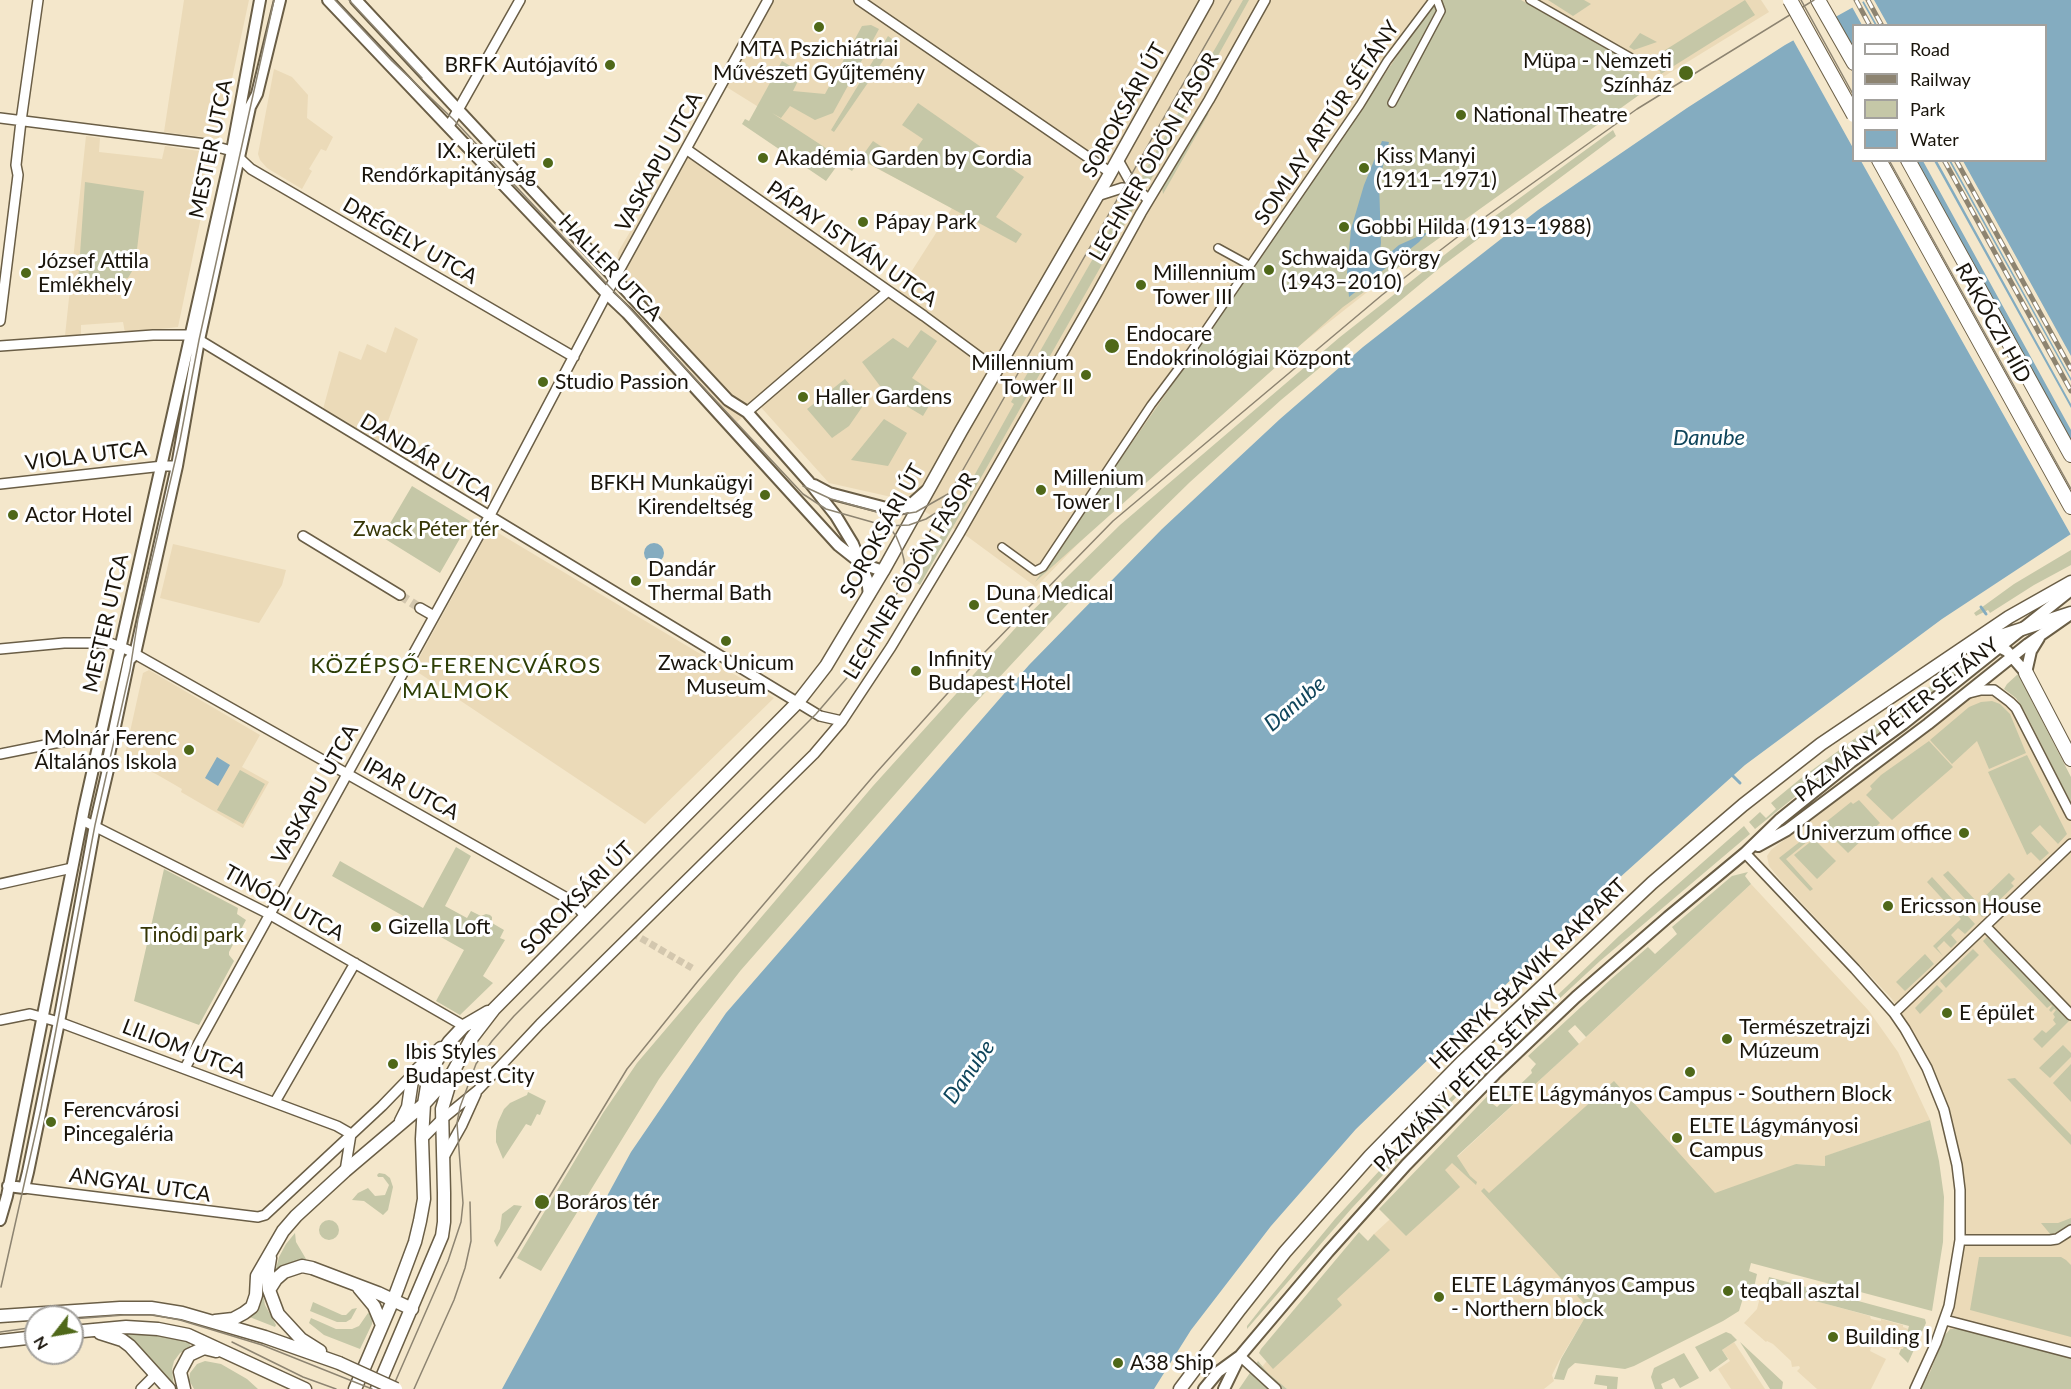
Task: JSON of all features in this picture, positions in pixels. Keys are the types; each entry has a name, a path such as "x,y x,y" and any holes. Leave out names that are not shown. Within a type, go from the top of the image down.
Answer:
{"main road":[{"name":"SOROKSÁRI ÚT","path":"453,1072 471,1039 494,1009 798,702 834,654 996,369 1111,173 1207,0"},
{"path":"1790,0 1852,111"},
{"path":"1818,0 1852,60"},
{"name":"RÁKÓCZI HÍD","path":"1880,162 2071,507"},
{"name":"RÁKÓCZI HÍD","path":"1909,162 2071,455"},
{"name":"HENRYK SŁAWIK RAKPART","path":"1180,1389 1279,1260 1420,1103 1652,883 1773,781 1848,725 2008,617 2071,582"},
{"name":"PÁZMÁNY PÉTER SÉTÁNY","path":"2018,631 2071,614"},
{"name":"HENRYK SŁAWIK RAKPART","path":"1961,649 2018,631"},
{"path":"2026,673 2071,759"},
{"name":"SOROKSÁRI ÚT","path":"449,1042 464,1026 494,1009"},
{"path":"398,1126 408,1107 413,1074 433,1053 449,1042"},
{"path":"355,1389 394,1300 415,1242 424,1199 422,1139 428,1080 449,1042"},
{"path":"215,1321 233,1319 252,1307 256,1294 257,1276 283,1231 345,1171 424,1104 453,1072"},
{"path":"377,1389 442,1236 444,1222 441,1120 444,1098 453,1072"},
{"path":"271,1251 268,1270 269,1290 272,1302 282,1320 301,1339 339,1363"},
{"path":"269,1290 284,1272 302,1266 356,1285 412,1309"},
{"path":"356,1285 374,1306 382,1325"},
{"path":"0,1316 120,1308 151,1308 182,1313 266,1337 339,1363 396,1389"},
{"path":"84,1331 126,1327 159,1329 188,1335 305,1389"},
{"path":"87,1331 122,1340 169,1389"},
{"path":"2,1339 24,1337"},
{"path":"184,1389 180,1372 189,1355 195,1351 204,1348 211,1349 254,1364"}],"street":[{"path":"0,321 21,121 38,0"},
{"name":"MESTER UTCA","path":"0,1220 4,1186 43,1017 72,868 120,646 195,337 235,154 260,0"},
{"name":"HALLER UTCA","path":"328,0 627,313 838,545 862,564 883,571"},
{"name":"HALLER UTCA","path":"356,0 728,400 747,412 812,484 845,530 862,564 869,595"},
{"path":"449,126 520,0"},
{"name":"VASKAPU UTCA","path":"185,1068 489,517 615,278 768,0"},
{"path":"859,0 1111,173"},
{"name":"LECHNER ÖDÖN FASOR","path":"422,1139 478,1090 540,1024 814,754 842,721 891,647 959,534 1148,200 1209,100 1265,0"},
{"name":"SOMLAY ARTÚR SÉTÁNY","path":"1002,547 1035,571 1043,567 1155,400 1190,353 1360,105 1387,61 1435,0 1441,11 1392,103"},
{"path":"1530,0 1630,57"},
{"name":"MESTER UTCA","path":"235,154 250,107 257,94 280,2"},
{"path":"0,118 206,144 235,154"},
{"name":"PÁPAY ISTVÁN UTCA","path":"686,149 996,369"},
{"name":"DRÉGELY UTCA","path":"235,154 250,169 574,357"},
{"path":"1118,160 1135,189 1148,200"},
{"path":"1097,196 1122,188 1135,189"},
{"path":"1218,248 1249,265"},
{"path":"747,412 888,291"},
{"path":"0,346 142,335 195,337"},
{"name":"MESTER UTCA","path":"24,1188 59,1022 95,825 110,761 109,755 177,466 195,337"},
{"name":"DANDÁR UTCA","path":"195,337 820,716 842,721"},
{"name":"VIOLA UTCA","path":"0,484 177,466"},
{"name":"HALLER UTCA","path":"812,484 829,493 894,510 908,507 932,484"},
{"path":"303,536 400,596"},
{"name":"PÁZMÁNY PÉTER SÉTÁNY","path":"1204,1389 1218,1372 1240,1356 1369,1205 1495,1074 1616,961 1745,854 1788,812 2071,590"},
{"path":"420,608 434,616"},
{"name":"PÁZMÁNY PÉTER SÉTÁNY","path":"1745,854 1787,830 2043,633 2071,614"},
{"path":"2026,673 2031,651 2043,633"},
{"path":"0,649 64,643 110,643 120,646"},
{"path":"1983,643 1999,646 2026,673"},
{"name":"IPAR UTCA","path":"120,646 132,657 346,773 572,901 586,917"},
{"path":"1962,696 1974,691 1989,690 2003,695 2016,708 2071,816"},
{"path":"0,754 86,737 99,744"},
{"name":"TINÓDI UTCA","path":"82,820 269,914 464,1026"},
{"path":"1894,1013 2071,844"},
{"path":"1745,854 1894,1013 1927,1068 1944,1110 1960,1190 1960,1240 1945,1320 1915,1389"},
{"path":"0,884 72,868"},
{"path":"1985,926 2071,1015"},
{"path":"275,1102 355,963"},
{"name":"LILIOM UTCA","path":"0,1020 30,1014 59,1022 275,1102 344,1129 351,1134"},
{"path":"345,1171 351,1134 413,1074"},
{"name":"LECHNER ÖDÖN FASOR","path":"443,1159 478,1090"},
{"name":"ANGYAL UTCA","path":"24,1188 252,1218 265,1215 351,1134"},
{"path":"4,1186 24,1188"},
{"path":"1960,1240 2050,1240 2057,1239 2071,1230"},
{"path":"1945,1320 2071,1353"},
{"path":"1240,1356 1276,1389"},
{"name":"PÁZMÁNY PÉTER SÉTÁNY","path":"1224,1389 1240,1356"},
{"path":"141,1389 155,1376"}],"shaded area":[{"path":"184,0 249,0 219,139 164,132"},
{"path":"771,0 1761,0 1769,12 1650,85 1456,222 1295,349 1107,514 1036,587 968,537 905,500 829,483 758,404 737,422 614,288 618,252 682,145 897,294 952,208 861,160 855,167 720,83"},
{"path":"274,69 292,77 308,95 307,118 333,137 326,151 321,149 309,169 312,171 302,189 267,168 258,154"},
{"path":"86,136 100,138 99,152 162,159 165,146 214,155 178,327 125,333 123,322 81,325 81,335 65,336"},
{"path":"395,327 418,339 380,443 323,409 339,351 361,360 367,344 386,353"},
{"path":"490,528 774,698 645,824 413,669"},
{"path":"173,544 286,570 282,585 259,623 160,598"},
{"name":"Molnár Ferenc Általános Iskola","path":"149,670 260,735 242,767 269,782 243,828 181,792 182,789 124,759 143,673"},
{"path":"1983,692 2001,698 2013,712 2071,821 2071,1358 1964,1329 1950,1329 1959,1283 1966,1222 1963,1169 1951,1113 1927,1056 1892,999 1783,883 1769,866 1767,856 1771,850 1949,714 1967,697"},
{"name":"ELTE Lágymányosi Campus","path":"1751,884 1869,1011 1898,1052 1930,1120 1826,1156 1825,1166 1796,1164 1584,1319 1552,1375 1554,1381 1544,1389 1287,1389 1262,1367 1374,1234"},
{"name":"Building I","path":"1762,1289 1790,1294 1790,1297 1800,1299 1801,1297 1870,1316 1871,1319 1881,1321 1881,1319 1903,1325 1908,1329 1903,1349 1873,1343 1870,1351 1886,1359 1871,1389 1817,1389 1797,1371 1799,1366 1792,1367 1791,1361 1773,1344 1766,1342 1744,1323 1757,1309"},
{"path":"1734,1342 1765,1389 1731,1389 1718,1369 1730,1361 1722,1350"}],"green space":[{"path":"1243,0 1249,0 1171,140 1173,142 1150,181 1144,181 1142,176"},
{"path":"1442,0 1521,0 1625,59 1653,85 1343,307 1035,582 1250,273 1431,6"},
{"path":"1548,0 1584,0 1591,4 1573,16"},
{"path":"1745,0 1755,15 1661,74 1654,57"},
{"path":"871,25 879,29 833,113 815,120 790,106 781,118 772,113 855,167 852,171 839,163 826,181 742,124 745,119 749,121 782,61 802,73 793,91 825,94 862,26"},
{"path":"1640,33 1657,42 1634,50 1629,47"},
{"path":"888,36 896,42 834,132 831,130"},
{"path":"918,103 1024,177 996,217 1022,234 1016,243 860,159 873,141 906,163 923,139 902,125"},
{"path":"1209,113 1163,194 1162,188 1202,116"},
{"path":"1613,130 1616,136 1442,266 1281,400 1190,482 1090,580 967,712 741,970 659,1079 541,1271 517,1258 603,1113 637,1063 873,786 1020,623 1120,525 1340,337 1480,227"},
{"path":"85,182 144,191 135,266 128,278 78,283"},
{"path":"1127,199 1134,208 920,585 915,582 1014,404 1011,402"},
{"path":"921,330 937,341 912,378 936,394 923,416 898,401 880,386 862,362 893,338 908,348"},
{"path":"845,379 865,403 849,426 832,438 807,409"},
{"path":"884,419 907,433 888,466 851,460"},
{"name":"Zwack Péter tér","path":"412,486 470,521 440,573 382,537"},
{"path":"2071,550 2071,565 1990,613 1988,610 1976,616 1974,613 2014,584"},
{"path":"1968,660 1970,662 1920,703 1807,787 1755,829 1749,822 1760,812 1766,818 1776,809 1771,803 1800,779"},
{"path":"2018,674 2071,777 2071,803 2025,712 2016,698 2004,689"},
{"path":"1992,701 2000,704 2010,714 2026,753 1989,769 1977,741 1952,764 1930,740 1969,707 1981,702"},
{"path":"1929,741 1953,767 1892,820 1866,795 1872,789 1870,786 1881,775"},
{"path":"2027,755 2067,834 2058,844 2040,825 2031,833 2049,853 2040,861 2031,852 2027,855 1988,772"},
{"path":"240,770 265,784 243,824 217,810"},
{"path":"1859,800 1880,823 1848,853 1821,826 1851,802 1853,804"},
{"path":"1744,826 1750,834 1600,961 1489,1064 1488,1062 1619,936"},
{"path":"1811,833 1813,837 1786,859 1813,889 1810,891 1779,858"},
{"path":"1814,839 1836,861 1817,879 1794,855"},
{"path":"456,847 471,856 445,906 467,918 471,911 481,916 490,915 492,923 504,930 500,938 505,940 483,976 493,983 460,1015 436,1001 464,950 332,876 340,861 423,908"},
{"name":"Tinódi park","path":"164,869 238,908 237,914 246,920 229,952 234,961 199,1025 134,1001"},
{"path":"1948,871 1978,903 2009,873 2015,879 2011,883 2014,886 1982,917 1943,875"},
{"path":"1748,872 1745,876 1751,884 1586,1037 1575,1025 1568,1031 1579,1044 1457,1156 1470,1176 1477,1182 1476,1185 1452,1163 1445,1170 1460,1187 1406,1236 1379,1209 1499,1084 1506,1092 1493,1104 1497,1107 1532,1073 1531,1070 1536,1064 1528,1056 1610,980 1648,947 1655,954 1677,934 1672,927 1732,876"},
{"path":"1932,877 1975,924 1965,934 1958,928 1951,935 1957,942 1951,948 1944,941 1937,948 1943,956 1933,946 1961,919 1927,882"},
{"path":"1987,937 2069,1021 2042,1048 2033,1039 2042,1030 2046,1033 2056,1024 2053,1014 2056,1010 2051,1012 2049,1010 2052,1006 2047,1008 1989,948 1983,941"},
{"path":"1973,949 1979,955 1946,988 1940,981"},
{"path":"1925,954 1934,964 1905,991 1896,982"},
{"path":"1937,985 1943,991 1920,1014 1915,1008"},
{"path":"2063,1045 2071,1053 2071,1057 2050,1078 2039,1068"},
{"path":"2071,1064 2071,1102 2053,1083"},
{"path":"2015,1078 2071,1135 2071,1145 2007,1079"},
{"path":"1614,1081 1715,1193 1796,1164 1825,1166 1825,1156 1930,1120 1944,1197 1943,1242 1932,1311 1751,1263 1749,1271 1757,1274 1753,1292 1744,1295 1739,1311 1723,1321 1634,1366 1625,1369 1575,1363 1568,1369 1564,1380 1554,1379 1561,1359 1591,1311 1481,1191 1484,1188 1489,1193"},
{"path":"1460,1088 1462,1091 1352,1208 1247,1329 1262,1307 1335,1219"},
{"path":"528,1092 546,1101 540,1115 537,1114 531,1126 526,1124 503,1159 496,1142 498,1122 504,1109 510,1103 527,1095"},
{"path":"379,1173 390,1178 393,1187 388,1210 383,1215 364,1201 352,1200 358,1193 368,1188 375,1196 385,1195 389,1185 383,1177 378,1177"},
{"path":"514,1205 522,1206 497,1247 494,1241 500,1229 502,1214"},
{"path":"2071,1218 2071,1225 2051,1235 2041,1223 2058,1223"},
{"path":"329,1220 336,1223 339,1230 336,1237 329,1240 322,1237 319,1230 322,1223"},
{"path":"1359,1232 1368,1241 1374,1234 1390,1250 1337,1299 1342,1305 1273,1369 1259,1353 1261,1349"},
{"path":"295,1233 296,1242 306,1259 305,1262 275,1273 279,1257"},
{"path":"1979,1257 2061,1257 2066,1260 2071,1265 2071,1337 1970,1310"},
{"path":"1769,1277 1925,1319 1926,1323 1908,1363 1899,1354 1903,1349 1909,1326 1766,1288"},
{"path":"262,1289 265,1305 275,1327 247,1316"},
{"path":"313,1302 342,1315 357,1308 351,1319 346,1322 337,1322 310,1311"},
{"path":"368,1313 373,1315 372,1324 360,1349 324,1335 309,1323 311,1318 336,1329 352,1329 359,1326"},
{"path":"1950,1329 1964,1329 2071,1358 2071,1389 1920,1389"},
{"path":"1726,1332 1737,1340 1722,1350 1728,1359 1710,1372 1695,1347"},
{"path":"123,1334 164,1335 188,1339 191,1348 180,1353 174,1361 172,1369 174,1389"},
{"path":"1740,1342 1783,1382 1782,1389 1770,1389"},
{"path":"1684,1353 1699,1378 1680,1388 1674,1378 1661,1384 1663,1389 1655,1389 1651,1377 1654,1368"},
{"path":"205,1361 221,1364 247,1379 258,1389 194,1389 189,1380 190,1373 197,1364"},
{"path":"1258,1361 1268,1373 1287,1389 1239,1389"},
{"path":"1596,1375 1618,1377 1617,1389 1607,1389 1607,1386 1594,1384"}],"water":[{"name":"Danube","path":"1866,0 2071,0 2071,534 1942,619 1745,765 1578,915 1356,1129 1271,1226 1191,1330 1154,1389 502,1389 631,1152 726,1013 1029,665 1162,529 1280,419 1363,347 1538,210 1687,108 1785,45"},
{"path":"1382,141 1389,142 1379,182 1381,243 1378,263 1399,245 1428,232 1419,242 1349,297 1347,273 1351,229 1364,185"},
{"path":"654,543 661,546 664,553 661,560 654,563 647,560 644,553 647,546"},
{"path":"217,757 230,765 218,786 205,778"}],"pier":[{"path":"1861,0 1874,24 1861,24 1851,5"},
{"path":"1863,0 1874,0 1887,24 1876,24"},
{"path":"1833,15 1852,49 1852,146 1792,38"},
{"path":"1862,162 1916,162 2071,440 2071,535"},
{"path":"1924,162 1935,162 2071,408 2071,430"},
{"path":"1938,162 1950,162 2071,381 2071,404"},
{"path":"1952,162 1964,162 2071,356 2071,378"}],"waterway":[{"path":"1981,607 1986,614"},
{"path":"1733,776 1740,783"}],"tunnel":[{"path":"400,595 420,608"},
{"path":"632,933 692,968"}],"tram line":[{"path":"1,1287 41,1109 95,825 130,670 138,619 180,440 199,340 274,0"},
{"path":"335,0 392,61 453,119 803,494 826,509 886,526 909,525 939,511"},
{"path":"349,0 422,78"},
{"path":"392,1389 448,1261 461,1222 463,1203 457,1123 460,1107 476,1064 514,1016 816,714 852,672 873,639 952,489 1231,0"},
{"path":"1801,0 1852,92"},
{"path":"500,1278 627,1069 698,981 876,773 982,655 1113,521 1382,295 1464,232 1637,109 1814,0"},
{"path":"1890,162 2071,489"},
{"path":"803,486 831,499 891,516 916,512 948,494"},
{"path":"886,523 896,536 901,548 905,575"},
{"path":"414,1389 454,1300 465,1268 471,1241 470,1202"},
{"path":"84,1318 154,1315 180,1320 262,1345 372,1389"},
{"path":"0,1332 24,1329"},
{"path":"232,1342 303,1377 336,1389"}],"railway":[{"path":"1856,0 1869,24"},
{"path":"1868,0 1881,24"},
{"path":"1945,162 2071,391"},
{"path":"1957,162 2071,369"}],"place":[{"name":"MTA Pszichiátriai Művészeti Gyűjtemény","path":"819,27"},
{"name":"BRFK Autójavító","path":"610,65"},
{"name":"Müpa - Nemzeti Színház","path":"1686,73"},
{"name":"National Theatre","path":"1461,115"},
{"name":"Akadémia Garden by Cordia","path":"763,158"},
{"name":"IX. kerületi Rendőrkapitányság","path":"548,163"},
{"name":"Kiss Manyi (1911–1971)","path":"1364,168"},
{"name":"Pápay Park","path":"863,222"},
{"name":"Gobbi Hilda (1913–1988)","path":"1344,227"},
{"name":"Schwajda György (1943–2010)","path":"1269,270"},
{"name":"József Attila Emlékhely","path":"26,273"},
{"name":"Millennium Tower III","path":"1141,285"},
{"name":"Endocare Endokrinológiai Központ","path":"1112,346"},
{"name":"Millennium Tower II","path":"1086,375"},
{"name":"Studio Passion","path":"543,382"},
{"name":"Haller Gardens","path":"803,397"},
{"name":"Millenium Tower I","path":"1041,490"},
{"name":"BFKH Munkaügyi Kirendeltség","path":"765,495"},
{"name":"Actor Hotel","path":"13,515"},
{"name":"Dandár Thermal Bath","path":"636,581"},
{"name":"Duna Medical Center","path":"974,605"},
{"name":"Zwack Unicum Museum","path":"726,641"},
{"name":"Infinity Budapest Hotel","path":"916,671"},
{"name":"Molnár Ferenc Általános Iskola","path":"189,750"},
{"name":"Univerzum office","path":"1964,833"},
{"name":"Ericsson House","path":"1888,906"},
{"name":"Gizella Loft","path":"376,927"},
{"name":"E épület","path":"1947,1013"},
{"name":"Természetrajzi Múzeum","path":"1727,1039"},
{"name":"Ibis Styles Budapest City","path":"393,1064"},
{"name":"ELTE Lágymányos Campus - Southern Block","path":"1690,1072"},
{"name":"Ferencvárosi Pincegaléria","path":"51,1122"},
{"name":"ELTE Lágymányosi Campus","path":"1677,1138"},
{"name":"Boráros tér","path":"542,1202"},
{"name":"teqball asztal","path":"1728,1291"},
{"name":"ELTE Lágymányos Campus - Northern block","path":"1439,1297"},
{"name":"Building I","path":"1833,1337"},
{"name":"A38 Ship","path":"1118,1363"}],"district":[{"name":"KÖZÉPSŐ-FERENCVÁROS MALMOK","path":"456,678"}]}
